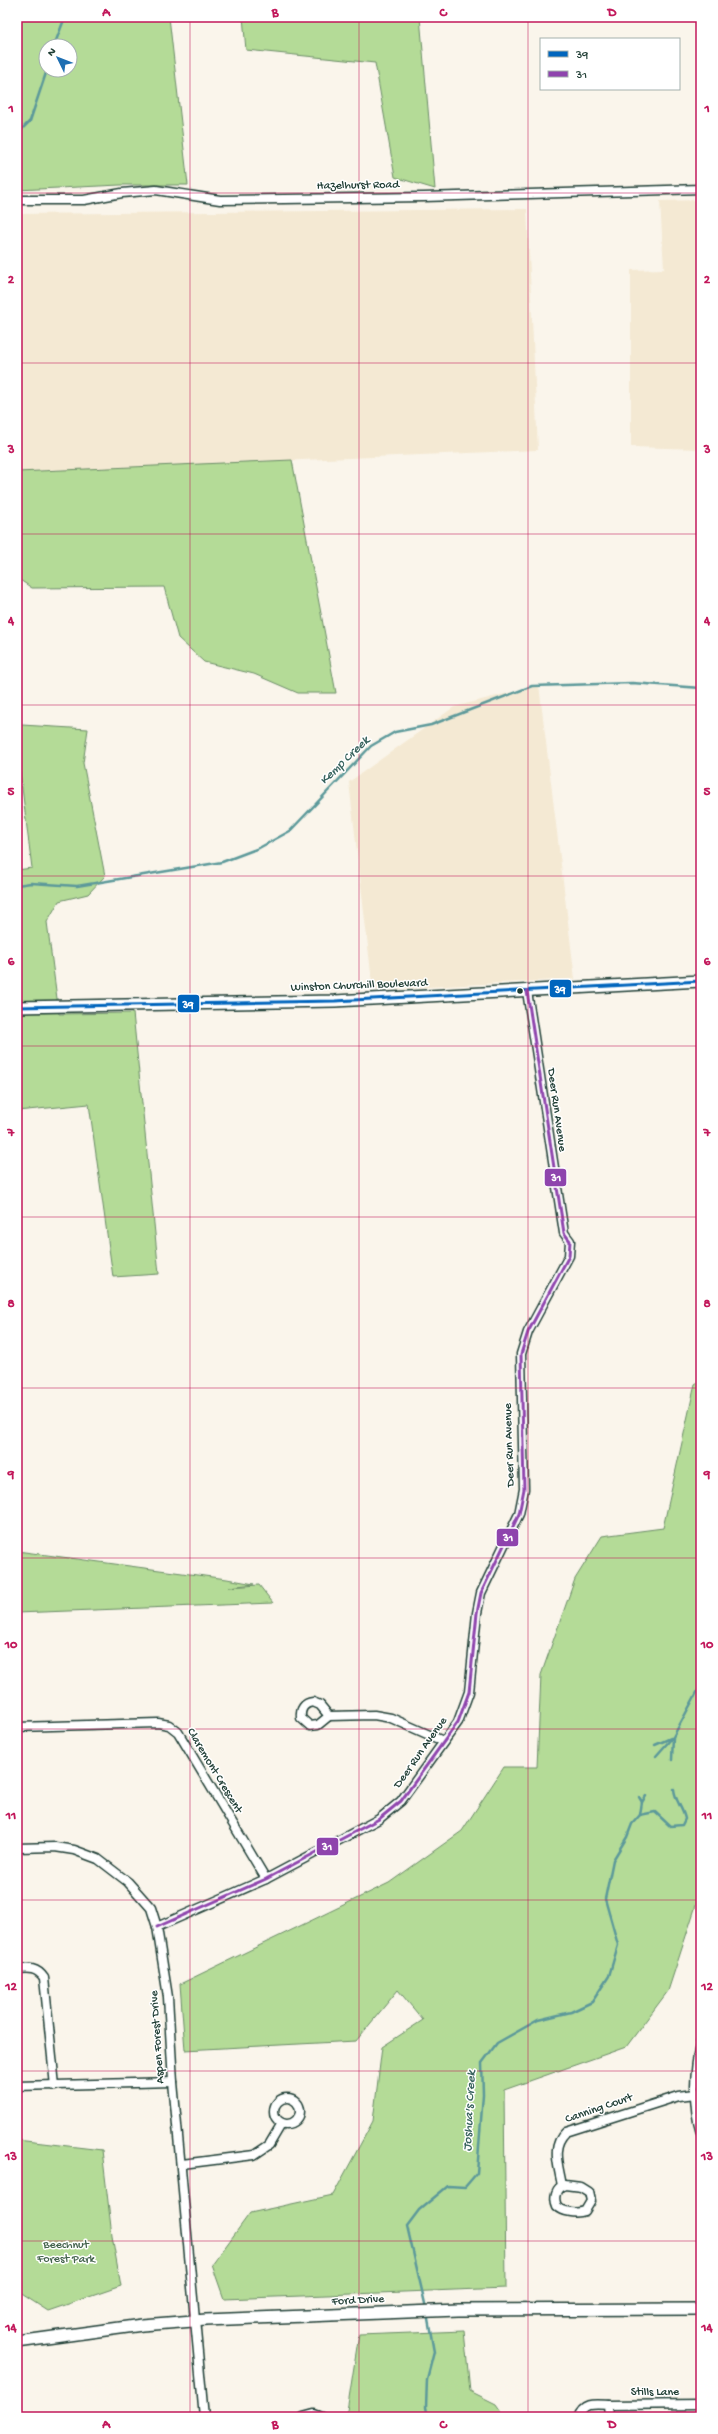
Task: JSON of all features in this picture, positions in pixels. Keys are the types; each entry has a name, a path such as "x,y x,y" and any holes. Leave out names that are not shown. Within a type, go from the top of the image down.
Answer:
{"main road":[{"name":"Winston Churchill Boulevard","path":"17,1007 335,1001 701,981"},
{"name":"Ford Drive","path":"17,2342 142,2325 194,2321 282,2319 340,2314 458,2310 701,2309"}],"street":[{"name":"Hazelhurst Road","path":"17,200 84,200 122,193 156,190 220,200 424,197 701,189"},
{"name":"Deer Run Avenue","path":"157,1927 266,1879 379,1819 401,1801 458,1722 464,1707 469,1692 476,1613 481,1593 519,1514 524,1489 521,1354 528,1332 569,1256 570,1241 564,1234 527,990"},
{"path":"329,1716 374,1715 391,1718 443,1741"},
{"name":"Claremont Crescent","path":"17,1727 158,1723 169,1726 178,1732 266,1879"},
{"name":"Aspen Forest Drive","path":"17,1848 56,1847 74,1850 98,1859 117,1872 139,1893 151,1908 157,1927 168,1997 173,2082 182,2164 194,2321 204,2417"},
{"path":"17,1969 32,1968 44,1978 55,2086"},
{"path":"701,2041 698,2054 695,2094 701,2133"},
{"path":"17,2086 173,2082"},
{"name":"Canning Court","path":"562,2186 581,2187 589,2192 591,2201 585,2211 577,2213 563,2210 557,2206 555,2197 562,2186 556,2150 557,2142 566,2132 679,2096 695,2094"},
{"path":"182,2164 254,2155 269,2145 282,2123"},
{"name":"Stills Lane","path":"579,2417 581,2412 588,2405 701,2404"},
{"path":"608,2405 609,2417"},
{"path":"303,2417 314,2414 322,2417"}],"shaded area":[{"path":"701,200 701,449 631,447 631,270 664,269 660,201"},
{"path":"527,209 538,450 17,472 17,214"},
{"path":"539,685 575,979 373,990 349,782 454,707"}],"green space":[{"path":"17,17 169,17 188,185 120,185 17,190"},
{"path":"243,17 420,17 435,189 395,177 375,63 246,50"},
{"path":"292,460 336,693 298,693 254,674 204,662 178,638 164,587 32,588 17,578 17,472"},
{"path":"22,725 88,729 83,763 105,876 88,894 59,901 47,922 59,1014 133,1013 159,1274 113,1277 89,1104 17,1111 17,870 32,868 17,748 17,731"},
{"path":"701,1380 701,1890 668,1991 626,2047 504,2090 506,2288 224,2299 212,2265 250,2213 333,2195 373,2121 382,2047 423,2020 398,1990 356,2041 185,2050 180,1984 389,1883 462,1831 504,1767 537,1767 541,1675 575,1579 602,1536 663,1528 695,1384"},
{"path":"17,1551 227,1579 254,1584 229,1587 259,1585 273,1603 17,1613"},
{"name":"Beechnut Forest Park","path":"17,2140 102,2150 112,2236 121,2286 48,2311 17,2291"},
{"path":"464,2331 470,2391 496,2404 505,2417 346,2417 359,2335"}],"waterway":[{"path":"57,38 65,17"},
{"path":"17,134 30,121 44,78"},
{"name":"Kemp Creek","path":"17,885 31,883 77,886 222,862 259,848 290,831 371,746 395,732 431,725 532,686 632,683 701,688"},
{"name":"Joshua's Creek","path":"672,1760 673,1737 701,1685"},
{"path":"655,1745 671,1738"},
{"path":"656,1756 672,1738"},
{"name":"Joshua's Creek","path":"426,2308 407,2226 419,2210 448,2186 465,2187 477,2173 483,2094 482,2063 497,2043 538,2020 571,2012 592,2002 609,1976 618,1945 605,1899 613,1860 627,1837 632,1824 640,1815 655,1812 670,1826 682,1825 685,1819 674,1789"},
{"path":"642,1802 646,1796"},
{"path":"639,1797 642,1802 640,1815"},
{"name":"Joshua's Creek","path":"427,2313 434,2352 427,2379 426,2407 428,2417"}],"transit line":[{"name":"39","path":"17,1007 335,1001 701,981"},
{"name":"31","path":"157,1927 266,1879 379,1819 401,1801 458,1722 469,1692 477,1613 481,1593 519,1514 524,1489 521,1354 528,1332 569,1256 570,1241 564,1233 527,991"}]}
